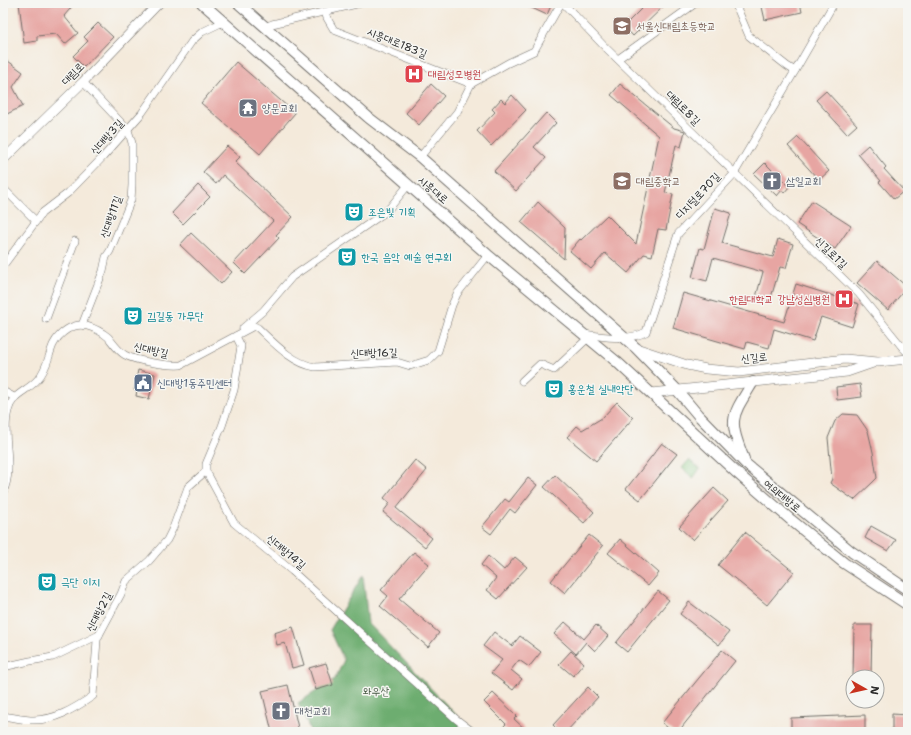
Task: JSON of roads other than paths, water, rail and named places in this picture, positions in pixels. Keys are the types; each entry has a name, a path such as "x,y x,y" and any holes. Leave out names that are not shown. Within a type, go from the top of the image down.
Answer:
{"main road":[{"name":"대림로","path":"3,160 83,82 159,3"},
{"name":"시흥대로","path":"202,3 488,255 617,362 651,393"},
{"name":"시흥대로","path":"238,3 369,118 420,157 624,337 677,390"},
{"name":"신길로","path":"636,348 687,365 706,369 739,372 845,359 878,362 908,359"},
{"name":"신길로","path":"651,393 847,372 878,362"},
{"path":"746,464 735,437 733,426 737,407 753,382"},
{"name":"여의대방로","path":"677,390 698,415 746,464 852,552 908,590"},
{"name":"여의대방로","path":"651,393 731,468 791,520 844,563 908,605"}],"street":[{"path":"266,27 272,24 361,3"},
{"path":"420,157 456,112 471,84 508,63 534,51 562,3"},
{"name":"대림로8길","path":"562,3 734,174"},
{"path":"618,59 696,3"},
{"path":"735,3 749,36 795,71"},
{"name":"디지털로70길","path":"585,336 624,337 636,336 646,332 678,234 734,174 834,3"},
{"name":"시흥대로183길","path":"325,12 334,30 471,84"},
{"name":"신대방3길","path":"3,266 42,213 78,183 128,130 142,113 192,41 202,32 223,22"},
{"path":"83,82 128,130"},
{"name":"신대방11길","path":"82,325 103,271 106,257 110,251 131,200 132,143 128,130"},
{"name":"신길로1길","path":"734,174 858,294 908,352"},
{"name":"신대방길","path":"82,325 102,332 124,354 171,366 181,365 236,336 244,327 263,312 292,277 387,211 408,184"},
{"path":"3,188 36,221"},
{"path":"46,319 75,241"},
{"name":"신대방16길","path":"236,336 254,326 304,366 315,367 397,362 410,366 429,360 438,351 457,294 488,255"},
{"path":"3,492 7,478 8,411 14,398 38,379 45,369 56,340 73,325 82,325"},
{"path":"206,471 206,464 222,426 234,390 241,346 236,336"},
{"path":"522,382 540,364 554,370 585,336"},
{"path":"3,391 14,398"},
{"name":"신대방2길","path":"3,716 30,720 51,718 73,709 93,696 97,640 99,634 121,594 126,581 149,561 167,540 188,487 206,471"},
{"name":"신대방14길","path":"206,471 234,523 292,571 456,719 474,732"},
{"path":"3,667 53,657 99,634"}],"place":[{"name":"서울신대림초등학교","path":"622,26"},
{"name":"대림성모병원","path":"414,74"},
{"name":"양문교회","path":"248,108"},
{"name":"대림중학교","path":"622,181"},
{"name":"삼일교회","path":"772,181"},
{"name":"조은빛 기획","path":"354,212"},
{"name":"한국 음악 예술 연구회","path":"347,257"},
{"name":"한림대학교 강남성심병원","path":"844,299"},
{"name":"김길동 가무단","path":"133,316"},
{"name":"신대방1동주민센터","path":"143,383"},
{"name":"홍운철 실내악단","path":"554,389"},
{"name":"극단 이지","path":"47,582"},
{"name":"대천교회","path":"281,711"}],"park label":[{"name":"와우산","path":"376,691"}]}
